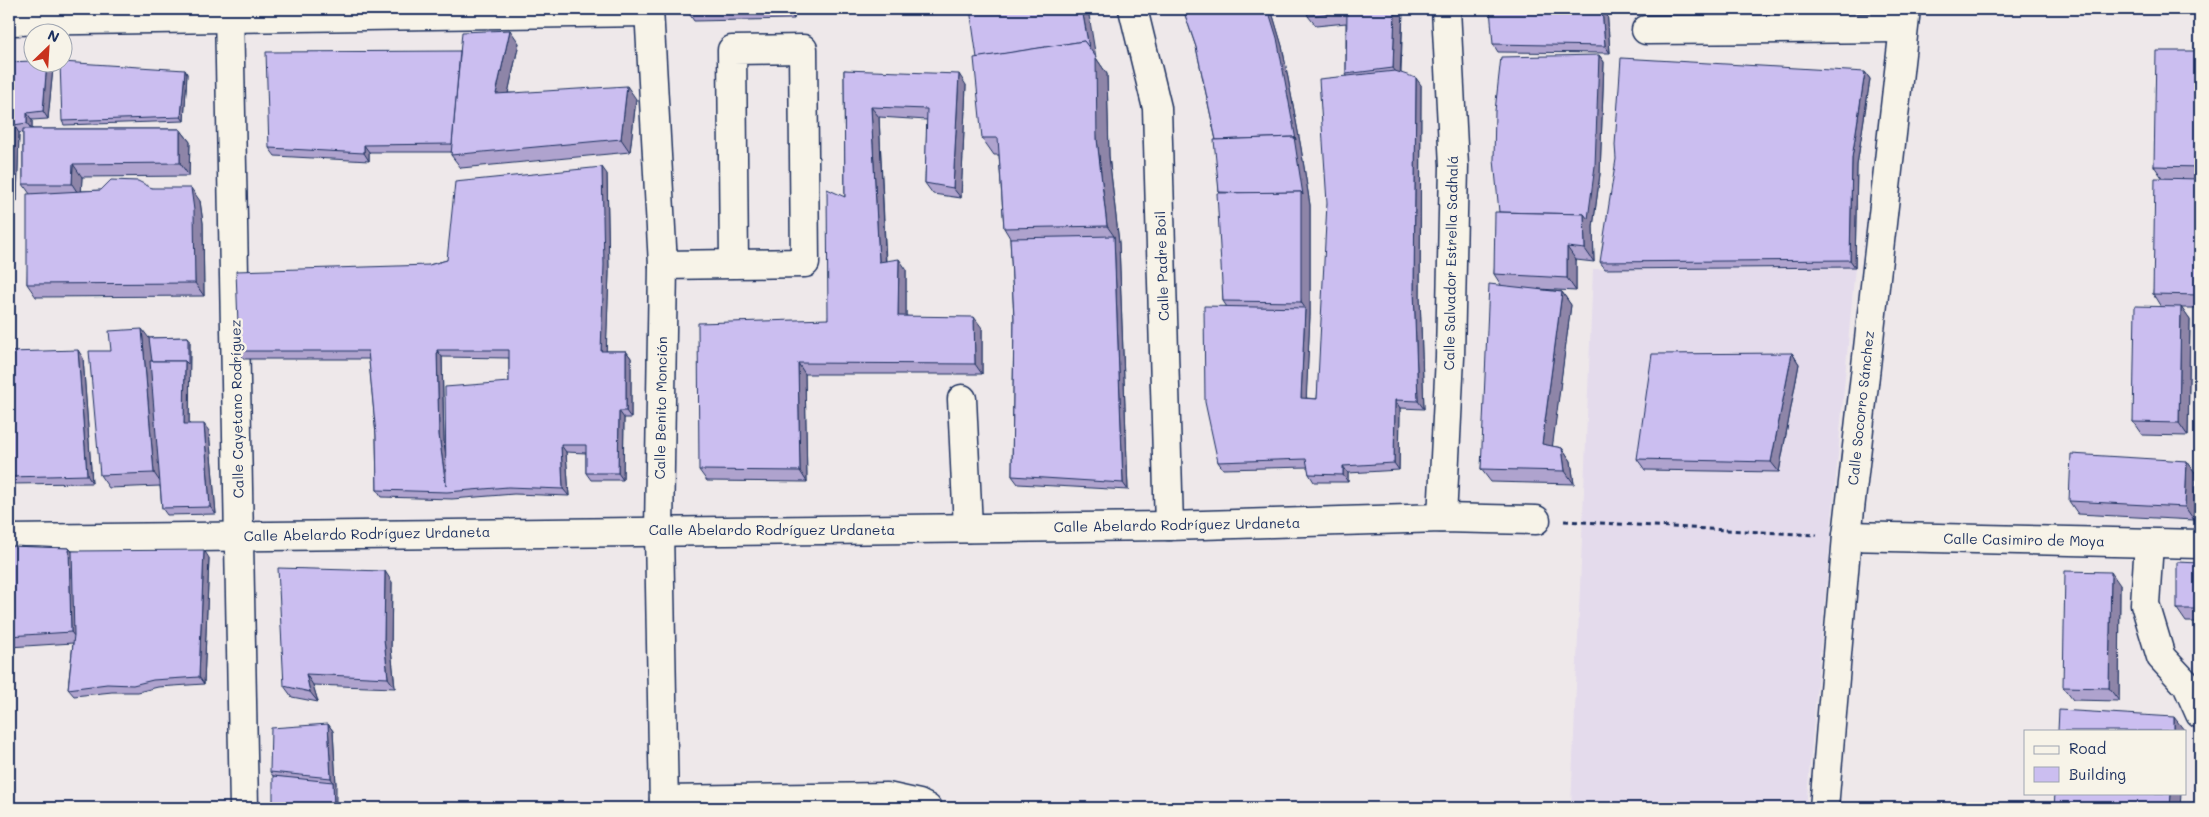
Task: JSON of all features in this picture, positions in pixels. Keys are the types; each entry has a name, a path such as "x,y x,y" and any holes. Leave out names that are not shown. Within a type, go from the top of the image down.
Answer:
{"street":[{"name":"Calle Padre Boil","path":"1133,9 1157,108 1169,526"},
{"name":"Calle Salvador Estrella Sadhalá","path":"1442,518 1450,357 1454,166 1446,9"},
{"path":"9,21 229,13 649,10"},
{"name":"Calle Benito Monción","path":"649,10 663,265 659,531 664,804"},
{"name":"Calle Cayetano Rodríguez","path":"229,13 244,808"},
{"path":"1646,30 1904,18"},
{"name":"Calle Socorro Sánchez","path":"1824,808 1847,536 1904,18"},
{"path":"663,265 805,264 804,49 732,50 734,263"},
{"path":"962,399 968,528"},
{"name":"Calle Abelardo Rodríguez Urdaneta","path":"9,539 1169,526 1442,518 1536,520"},
{"name":"Calle Casimiro de Moya","path":"1847,536 2200,544"},
{"path":"2149,543 2145,604 2158,648 2161,657 2187,685 2200,714"},
{"path":"664,804 887,798 919,804 927,808"}],"path":[{"path":"1536,520 1847,536"}],"shaded area":[{"path":"1855,267 1806,808 1571,808 1593,269"}],"building":[{"path":"970,9 1082,9 1089,48 1084,41 977,58"},
{"path":"1183,9 1268,9 1277,38 1296,140 1294,137 1216,140 1196,47"},
{"path":"1307,9 1395,9 1393,68 1346,74 1347,11 1308,16"},
{"path":"1490,9 1602,9 1605,46 1493,44"},
{"path":"510,30 496,94 627,86 621,139 451,155 462,32"},
{"path":"1084,41 1096,57 1097,139 1107,226 1004,228 998,138 982,138 974,58"},
{"path":"460,51 452,144 364,145 364,153 269,148 266,52"},
{"path":"2156,51 2200,51 2200,167 2154,166"},
{"path":"1599,55 1595,166 1588,219 1584,214 1499,212 1494,160 1495,111 1501,57"},
{"path":"1621,58 1865,72 1852,158 1850,260 1600,262 1616,159 1615,145"},
{"path":"22,61 22,72 46,72 43,111 27,113 27,123 14,125 12,194 9,194 9,62"},
{"path":"72,63 185,70 181,117 62,121 60,72 72,72"},
{"path":"844,70 959,74 953,188 925,183 927,109 871,107 879,262 899,259 898,316 974,317 975,364 798,363 800,471 699,470 698,323 828,319 827,189 845,197"},
{"path":"1395,71 1416,78 1414,290 1418,401 1395,400 1394,463 1343,466 1343,475 1309,474 1306,459 1218,462 1205,402 1204,306 1305,308 1301,398 1317,399 1327,203 1319,79"},
{"path":"23,129 180,129 180,163 73,164 72,184 23,184"},
{"path":"1294,137 1303,195 1301,192 1219,192 1214,140"},
{"path":"602,167 604,265 601,351 626,351 626,411 619,411 618,473 586,473 586,445 561,445 563,489 508,487 447,492 377,490 376,435 368,351 239,351 236,271 429,265 447,260 455,182","holes":["437,350 509,350 509,382 445,387 446,486 439,435"]},
{"path":"2155,178 2200,179 2199,295 2153,294"},
{"path":"111,180 138,181 152,188 191,188 194,210 195,283 27,284 27,194 101,190"},
{"path":"1301,192 1301,302 1223,301 1217,193"},
{"path":"1495,212 1584,214 1585,249 1567,247 1567,278 1494,274"},
{"path":"1114,236 1123,483 1012,476 1014,318 1010,238"},
{"path":"1489,284 1562,292 1542,444 1562,448 1565,471 1481,469"},
{"path":"2135,306 2181,307 2179,423 2133,422"},
{"path":"142,329 154,473 100,475 89,351 111,351 109,331"},
{"path":"188,337 188,364 185,361 152,361 149,338"},
{"path":"78,350 87,475 9,477 9,352"},
{"path":"1792,353 1771,462 1637,459 1652,354"},
{"path":"150,361 185,361 184,424 204,424 210,507 162,508"},
{"path":"2071,454 2187,461 2185,507 2069,501"},
{"path":"9,546 69,548 71,632 9,636"},
{"path":"204,550 199,677 153,680 133,685 107,684 68,689 74,635 72,551"},
{"path":"2177,562 2200,563 2200,609 2177,609"},
{"path":"278,568 385,571 384,639 388,678 306,674 310,692 284,686"},
{"path":"2065,571 2111,572 2109,688 2063,687"},
{"path":"2059,710 2174,717 2174,730 2058,730"},
{"path":"328,724 331,778 270,772 271,728"},
{"path":"273,776 333,782 334,808 273,808"},
{"path":"2055,794 2171,794 2170,808 2054,808"}]}
